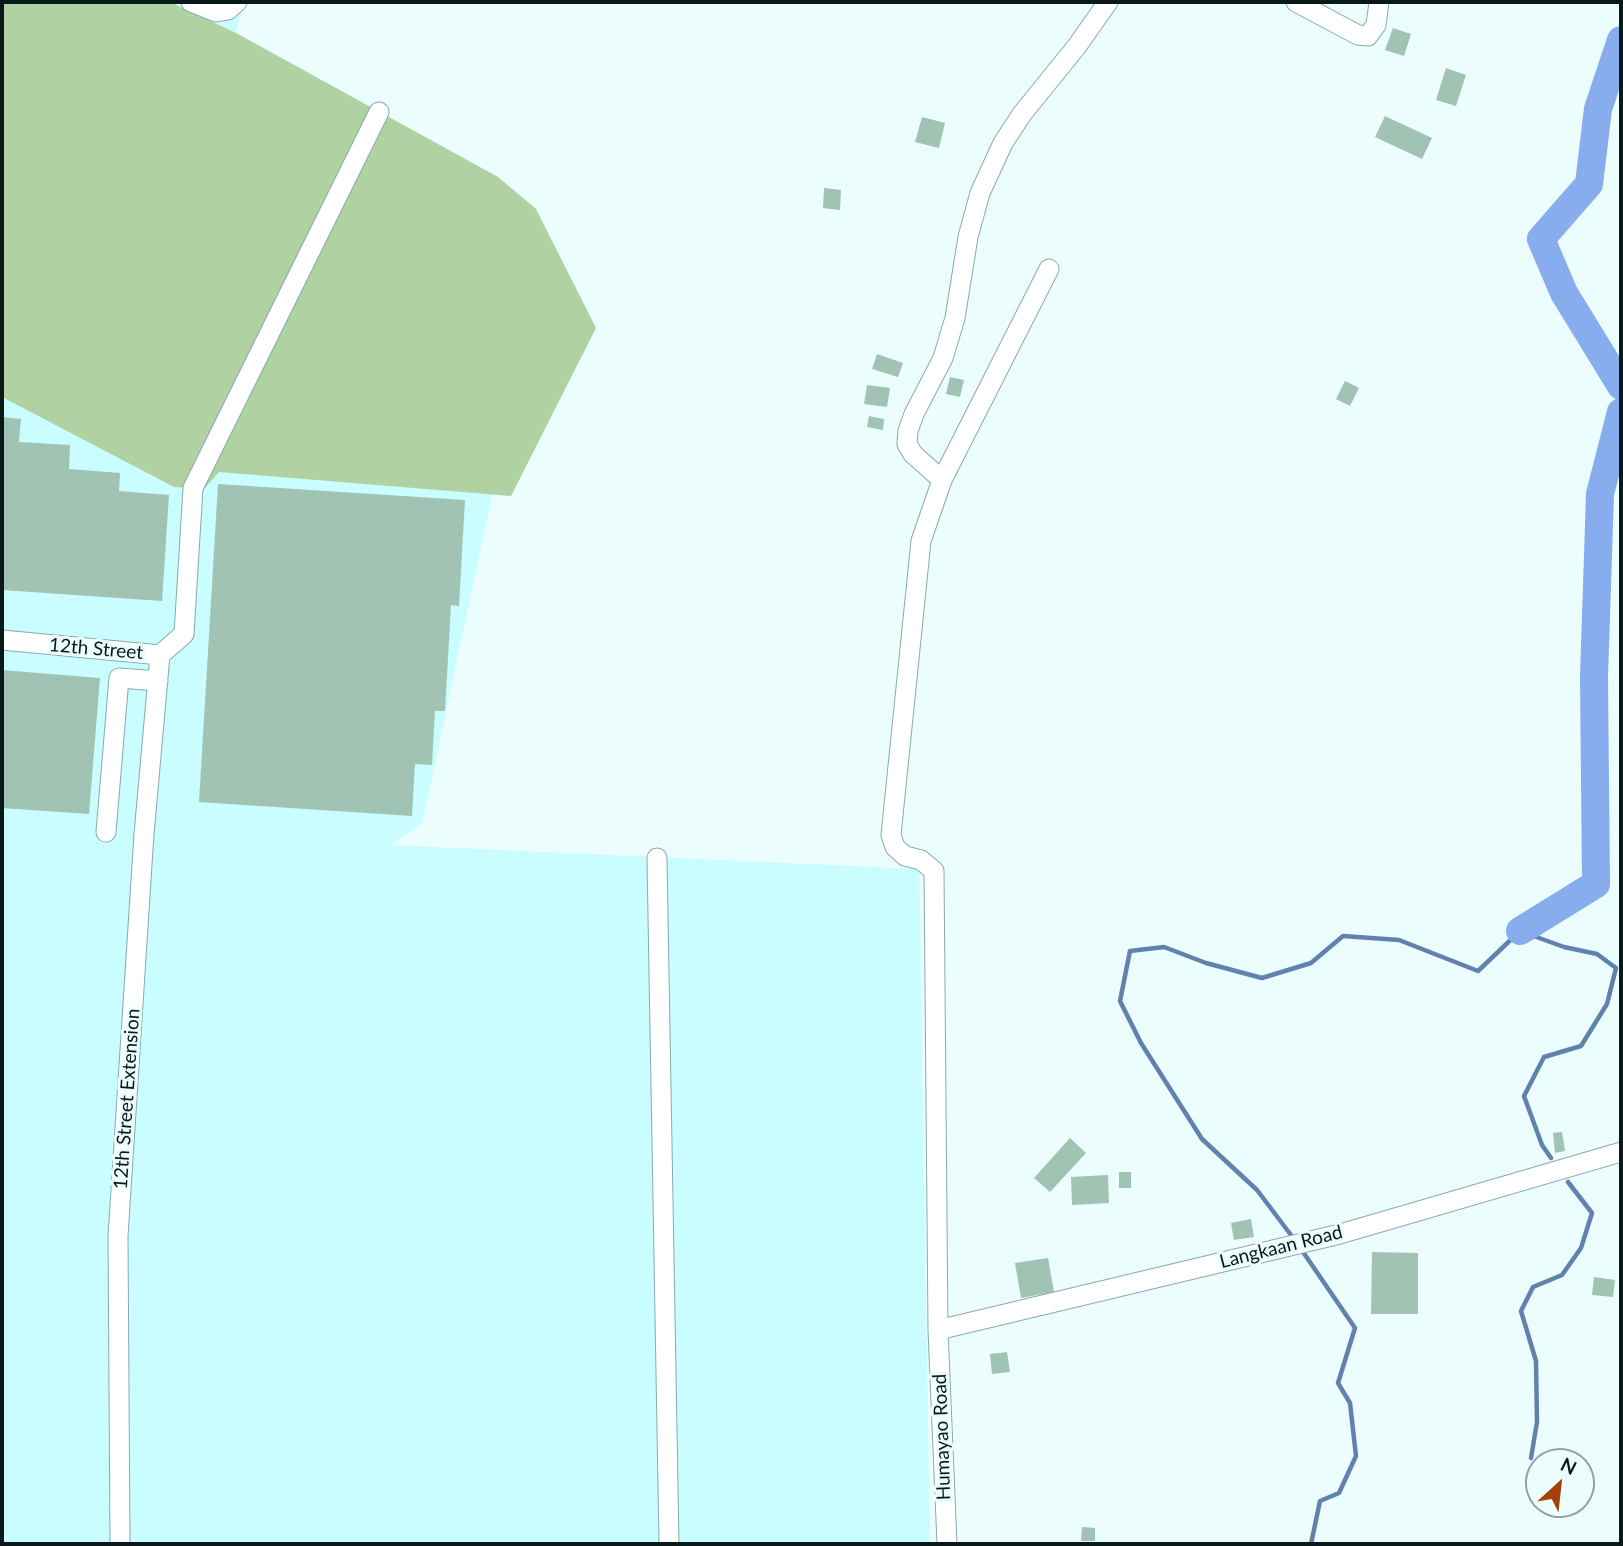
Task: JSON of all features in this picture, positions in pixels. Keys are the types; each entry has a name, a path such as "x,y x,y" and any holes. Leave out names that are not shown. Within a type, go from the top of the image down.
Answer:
{"street":[{"path":"191,2 216,12 228,10 237,2"},
{"path":"1049,269 942,480 913,454 907,444 908,431 943,358 955,318 968,237 980,193 1003,143 1022,114 1077,46 1108,2"},
{"path":"1296,2 1358,35 1368,36 1376,25 1379,2"},
{"name":"12th Street","path":"2,640 160,655 184,634 192,488 379,112"},
{"name":"Humayao Road","path":"942,480 922,541 891,835 895,847 905,856 921,860 934,871 938,1330 947,1544"},
{"name":"12th Street Extension","path":"120,1544 118,1236 143,848 160,655"},
{"path":"106,832 119,678 158,681"},
{"path":"657,858 668,1544"},
{"name":"Langkaan Road","path":"938,1330 1340,1234 1621,1152"}],"shaded area":[{"path":"2,2 244,2 236,33 498,177 536,209 596,328 511,496 492,495 422,823 391,845 919,869 930,1544 2,1544"}],"green space":[{"path":"2,2 170,2 236,33 498,177 536,209 596,328 511,496 219,472 204,489 174,487 2,397"}],"building":[{"path":"1393,28 1411,34 1404,56 1385,50"},
{"path":"1446,68 1466,75 1456,106 1436,100"},
{"path":"1385,116 1432,138 1422,159 1375,137"},
{"path":"922,117 945,123 939,148 915,142"},
{"path":"824,188 841,190 840,210 823,208"},
{"path":"877,354 903,363 898,377 872,369"},
{"path":"950,377 964,380 960,397 946,394"},
{"path":"1345,381 1359,388 1350,406 1336,399"},
{"path":"867,385 890,388 887,407 864,404"},
{"path":"869,416 884,419 883,430 867,427"},
{"path":"2,417 21,419 19,442 70,445 69,469 120,473 119,491 169,495 162,601 2,590"},
{"path":"218,484 465,500 459,606 451,605 445,711 435,711 432,765 415,764 412,816 199,802"},
{"path":"2,670 100,678 89,814 2,808"},
{"path":"1562,1132 1565,1151 1555,1153 1553,1133"},
{"path":"1070,1138 1086,1153 1050,1192 1034,1178"},
{"path":"1119,1172 1131,1172 1131,1188 1119,1188"},
{"path":"1108,1175 1109,1203 1072,1205 1071,1177"},
{"path":"1251,1219 1254,1237 1234,1240 1231,1223"},
{"path":"1372,1252 1418,1253 1418,1314 1371,1314"},
{"path":"1048,1258 1054,1292 1021,1298 1015,1263"},
{"path":"1594,1277 1615,1280 1613,1297 1592,1295"},
{"path":"1007,1352 1010,1372 992,1374 990,1354"},
{"path":"1082,1527 1095,1528 1095,1541 1081,1541"}],"waterway":[{"path":"1621,40 1598,109 1589,184 1541,239 1564,293 1621,386"},
{"path":"1520,931 1596,884 1594,677 1600,494 1621,412"},
{"path":"1294,1239 1257,1190 1202,1139 1141,1043 1120,1001 1130,951 1164,947 1206,963 1262,978 1311,963 1343,936 1399,940 1478,971 1520,931 1564,947 1597,954 1616,968 1607,1004 1581,1046 1544,1057 1524,1096 1542,1145 1551,1158"},
{"path":"1533,1448 1537,1422 1536,1361 1521,1311 1533,1287 1562,1275 1581,1248 1592,1213 1568,1182"},
{"path":"1301,1249 1355,1328 1338,1383 1350,1403 1356,1456 1339,1493 1320,1501 1311,1544"}]}
